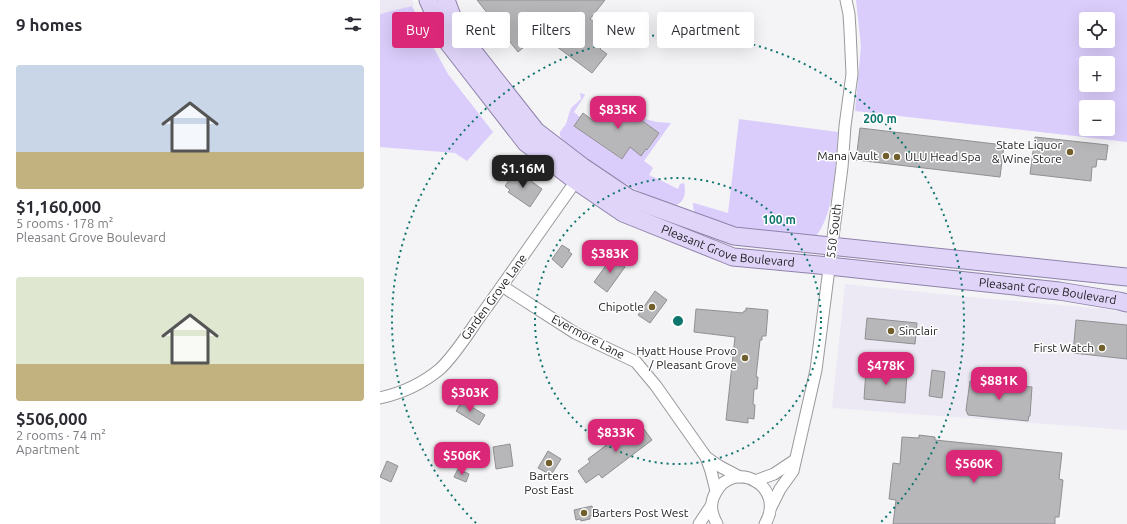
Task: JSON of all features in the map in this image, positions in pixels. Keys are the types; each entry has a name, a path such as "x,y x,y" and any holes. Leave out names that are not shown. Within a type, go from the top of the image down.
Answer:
{"main road":[{"name":"Pleasant Grove Boulevard","path":"428,0 446,40 526,143 579,174 628,198 734,236 1127,277"},
{"name":"Pleasant Grove Boulevard","path":"446,0 458,32 536,131 579,174 623,213 733,257 1059,291 1127,303"}],"street":[{"name":"550 South","path":"766,524 770,516 771,507 780,489 793,471 816,370 842,167 845,126 852,74 849,14 846,0"},
{"name":"Garden Grove Lane","path":"380,398 394,395 418,385 440,368 451,357 579,174"},
{"name":"Evermore Lane","path":"502,286 575,333 636,362 656,386 706,457"},
{"path":"706,457 740,477"},
{"path":"706,457 716,491"},
{"path":"755,481 774,474 795,460"},
{"path":"699,524 711,506 713,496 718,487 735,477 744,477 760,484 766,490 770,498 771,507"},
{"path":"711,506 713,516 717,524"}],"shaded area":[{"path":"380,0 412,0 414,5 390,13 380,13"},
{"path":"856,0 1127,0 1127,142 855,111 861,46"},
{"path":"412,6 415,12 392,12 392,48 434,48 448,74 493,132 467,161 455,153 380,147 380,14"},
{"path":"580,93 585,95 574,112 580,117 574,126 621,159 630,147 641,155 646,149 648,150 659,133 637,117 657,122 671,123 644,161 653,168 649,175 678,189 680,184 684,183 685,192 681,202 674,205 669,205 646,195 592,163 565,142 560,135 560,132 566,124 572,107 581,99"},
{"path":"739,119 838,132 835,172 830,203 821,229 814,238 763,233 701,218 695,212 693,203 728,213"},
{"path":"845,284 1105,309 1127,313 1127,430 832,408"}],"building":[{"path":"477,0 605,0 596,12 593,12 593,15 590,19 593,21 593,48 601,48 600,49 607,54 592,73 559,48 585,48 585,12 518,12 518,48 523,48 518,52 510,42 510,12 486,12"},
{"path":"612,99 659,133 641,156 630,147 622,159 574,126 583,113 595,122"},
{"path":"860,128 1004,145 1000,177 856,160"},
{"name":"State Liquor & Wine Store","path":"1035,137 1108,145 1106,160 1097,159 1096,167 1092,167 1091,181 1030,174"},
{"path":"516,170 542,189 530,207 508,192 510,190 505,186"},
{"path":"562,245 570,250 568,251 572,254 562,268 552,259"},
{"path":"612,257 625,267 607,292 594,282"},
{"name":"Chipotle","path":"655,291 667,300 650,323 638,315"},
{"name":"Hyatt House Provo / Pleasant Grove","path":"746,308 768,310 766,336 762,336 762,340 760,340 756,377 758,377 757,389 754,389 754,419 748,418 748,423 726,420 735,337 694,332 696,309 743,313 746,311"},
{"name":"Sinclair","path":"867,318 917,323 915,344 865,339"},
{"path":"1076,320 1127,325 1127,359 1073,353"},
{"path":"866,370 907,373 905,403 864,399"},
{"path":"932,370 945,372 942,398 929,396"},
{"path":"970,381 1032,387 1030,416 1028,421 968,415 966,410"},
{"path":"462,401 485,415 479,425 456,411"},
{"path":"638,421 652,440 602,478 599,474 586,483 578,471 590,462 588,459"},
{"path":"919,435 935,437 935,440 1062,453 1059,479 1063,480 1059,517 1055,517 1055,524 893,524 896,500 889,499 893,463 900,464 902,437 919,438"},
{"path":"510,444 513,466 496,469 493,447"},
{"name":"Barters Post East","path":"548,451 561,459 551,475 538,468"},
{"path":"387,461 398,466 391,482 380,477"},
{"path":"458,469 469,474 466,482 454,477"},
{"name":"Barters Post West","path":"592,506 594,515 590,516 590,519 581,521 580,519 576,520 574,510"}],"place":[{"name":"State Liquor & Wine Store","path":"1070,152"},
{"name":"Mana Vault","path":"886,156"},
{"name":"ULU Head Spa","path":"897,157"},
{"name":"Chipotle","path":"652,307"},
{"name":"Sinclair","path":"891,331"},
{"name":"First Watch","path":"1102,348"},
{"name":"Hyatt House Provo / Pleasant Grove","path":"745,358"},
{"name":"Barters Post East","path":"549,463"},
{"name":"Barters Post West","path":"584,513"}]}
